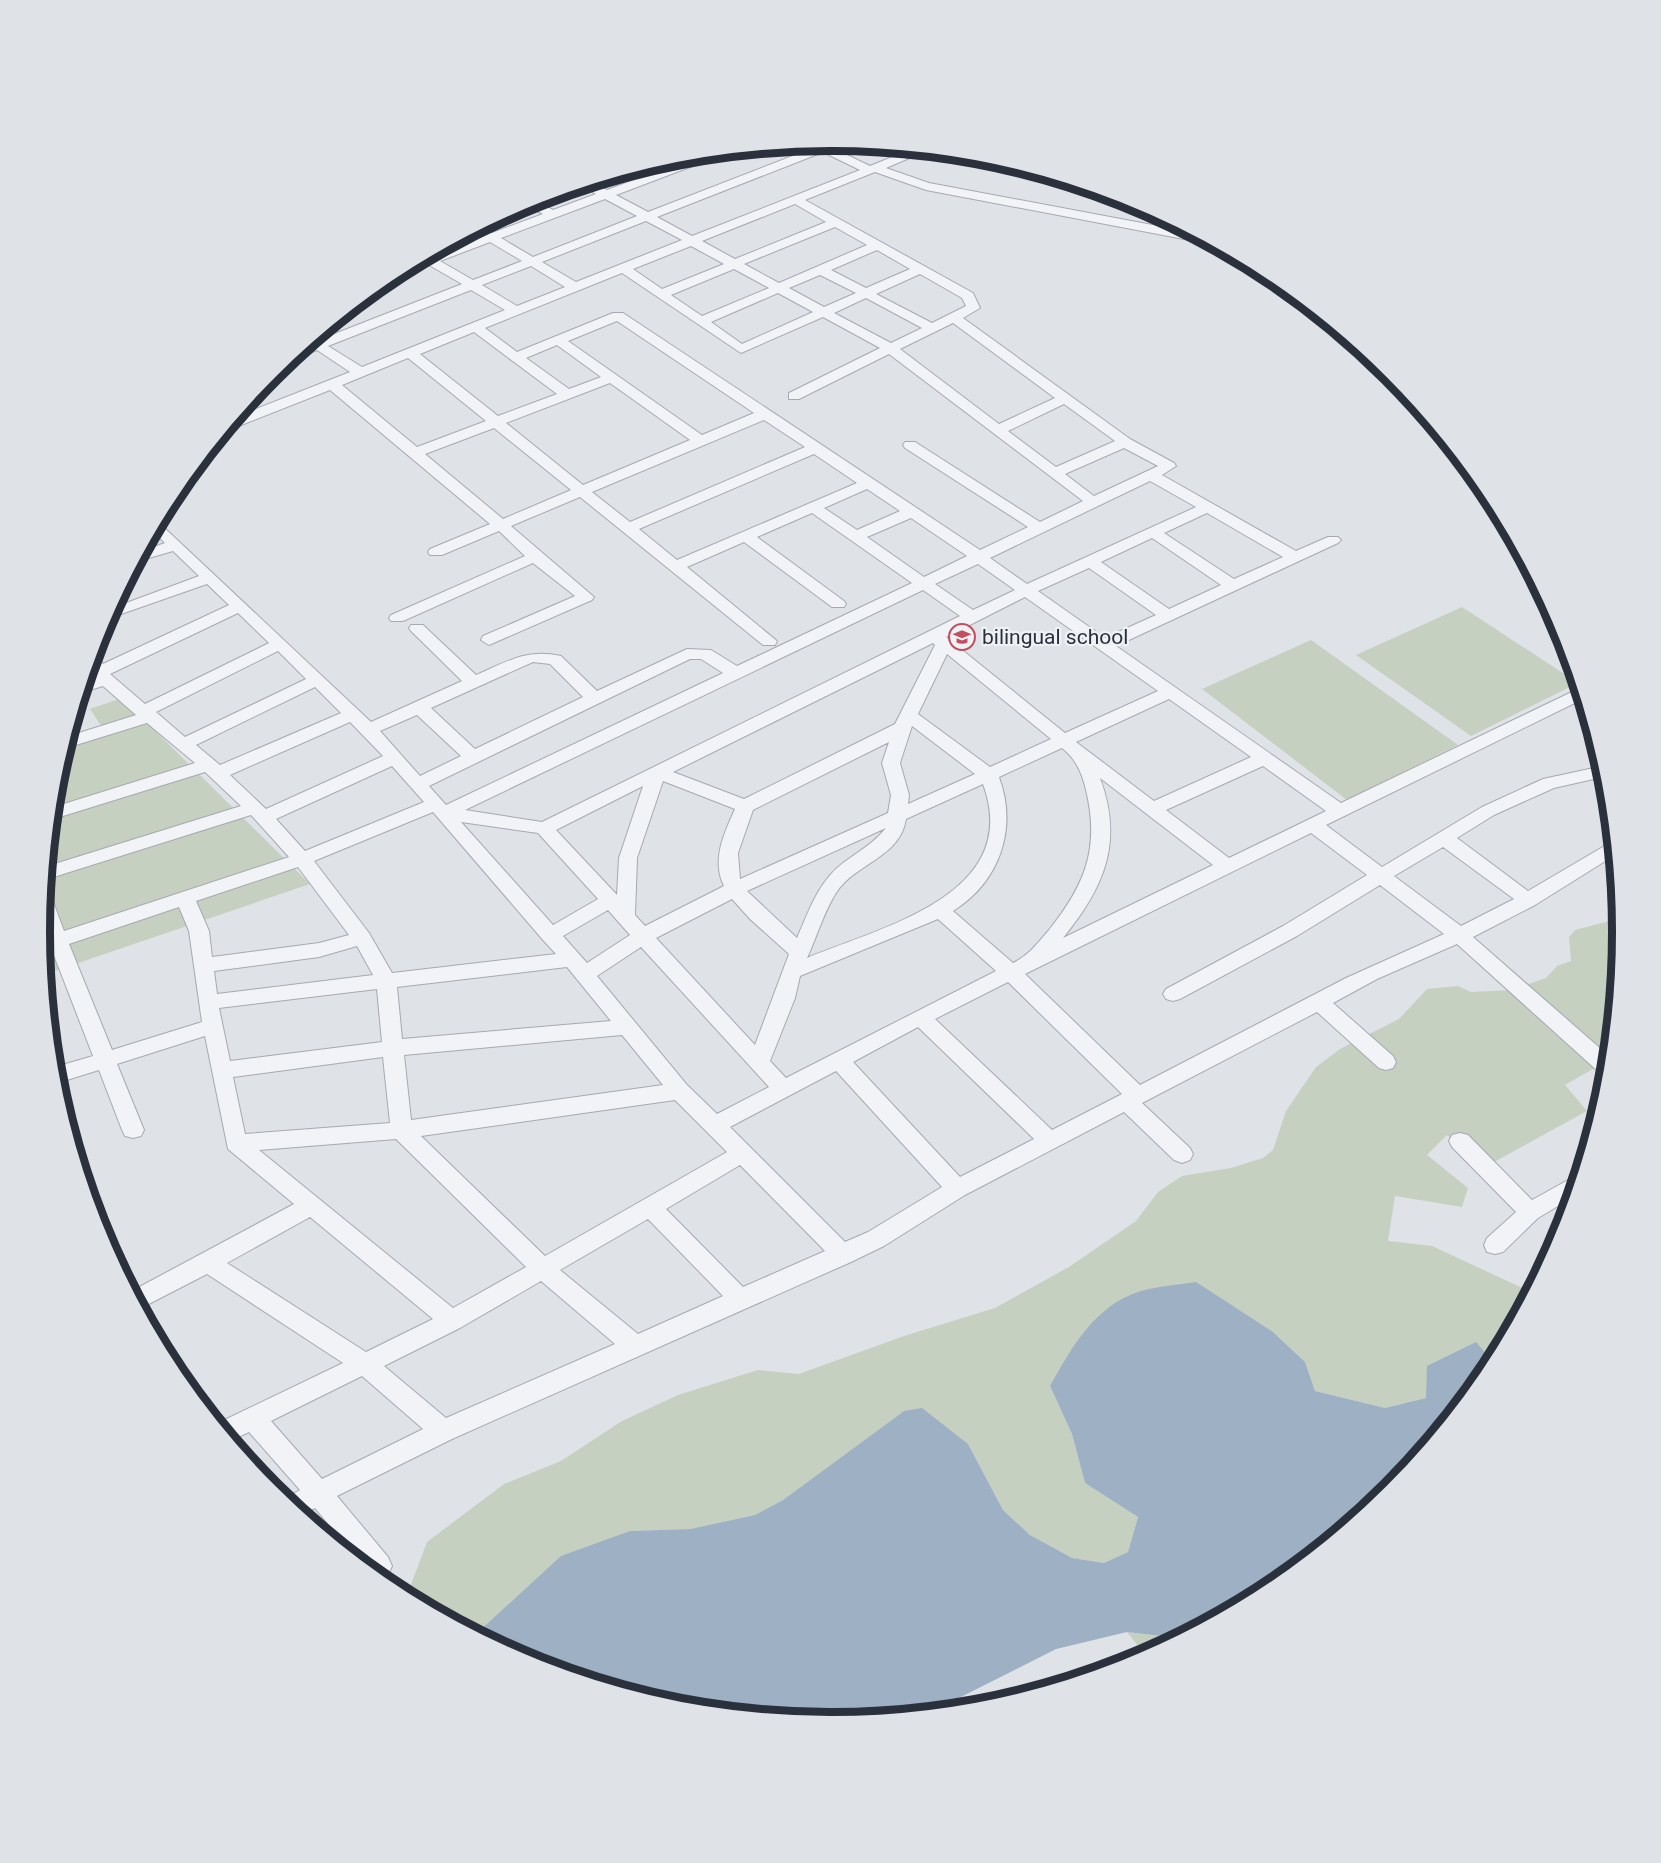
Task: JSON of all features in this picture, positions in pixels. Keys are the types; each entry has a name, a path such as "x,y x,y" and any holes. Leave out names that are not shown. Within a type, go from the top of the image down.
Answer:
{"street":[{"path":"828,150 872,169 926,186 1183,235"},
{"path":"323,339 472,285 816,151"},
{"path":"240,420 796,200 905,154"},
{"path":"447,251 685,165"},
{"path":"648,173 654,176"},
{"path":"594,188 891,349 1093,502"},
{"path":"794,396 973,308 968,296 796,200"},
{"path":"540,207 552,214"},
{"path":"661,294 837,222"},
{"path":"483,232 575,287"},
{"path":"701,322 878,245"},
{"path":"431,261 516,311"},
{"path":"623,268 741,349 921,269"},
{"path":"822,270 932,328"},
{"path":"516,357 618,316 979,557 1339,811"},
{"path":"50,943 302,859 440,808 736,674 1169,466 1125,442 953,317"},
{"path":"475,327 568,395"},
{"path":"558,340 700,441"},
{"path":"316,344 361,373"},
{"path":"410,353 769,641"},
{"path":"415,453 611,378"},
{"path":"332,384 501,525 535,557 586,597 489,640"},
{"path":"999,430 1065,398"},
{"path":"436,552 765,414"},
{"path":"1055,473 1125,442"},
{"path":"910,445 1040,528"},
{"path":"628,528 815,448"},
{"path":"1151,475 1295,557"},
{"path":"676,566 869,483"},
{"path":"813,507 972,617"},
{"path":"544,828 657,772 940,640 972,617 1027,590 1208,507"},
{"path":"856,536 912,512"},
{"path":"161,530 353,714 395,758 550,934 680,1091 843,1255"},
{"path":"1153,532 1233,586"},
{"path":"746,536 838,604"},
{"path":"1104,645 1333,540"},
{"path":"147,555 176,545"},
{"path":"397,618 535,557"},
{"path":"1090,561 1168,616"},
{"path":"119,611 208,578"},
{"path":"239,606 99,670 259,812 302,859 362,938 386,980 401,1130 543,1269 634,1345"},
{"path":"417,628 474,682"},
{"path":"759,1062 784,998 791,972 828,888 849,868 884,843 895,830 900,795 891,763 905,722 940,640"},
{"path":"940,640 1064,741 1228,867"},
{"path":"73,741 146,714 279,644"},
{"path":"418,784 687,654 705,654 736,674"},
{"path":"368,730 522,660 544,657 555,660 595,699"},
{"path":"182,745 317,680"},
{"path":"208,1002 386,980 578,967 734,890 1171,692"},
{"path":"715,1125 920,1017 1575,696"},
{"path":"420,708 474,758"},
{"path":"59,812 212,769 353,714"},
{"path":"791,972 941,911 967,892 985,869 995,848 999,822 996,790 989,775 905,722"},
{"path":"800,952 734,890 727,868 731,839 745,806 905,722"},
{"path":"1032,963 1091,883 1101,851 1100,816 1093,776 1081,754"},
{"path":"52,872 259,812 395,758"},
{"path":"1153,809 1264,758"},
{"path":"657,772 745,806"},
{"path":"625,916 628,858 657,772"},
{"path":"1173,994 1290,930 1443,837 1529,791 1549,783 1595,773"},
{"path":"440,808 544,828 783,1089"},
{"path":"1312,824 1459,935 1600,1061"},
{"path":"1443,837 1528,900"},
{"path":"298,1503 443,1431 876,1239 957,1189 1319,1002 1349,983 1459,935 1528,900 1607,851"},
{"path":"185,898 200,931 208,1002 236,1143 452,1321"},
{"path":"550,934 611,900"},
{"path":"941,911 1011,973 1133,1099 1182,1154"},
{"path":"203,965 319,950 362,938"},
{"path":"50,943 106,1059 133,1130"},
{"path":"1319,1002 1386,1062"},
{"path":"920,1017 1050,1142"},
{"path":"63,1073 213,1026"},
{"path":"223,1070 393,1048 625,1027"},
{"path":"839,1060 957,1189"},
{"path":"236,1143 401,1130 680,1091"},
{"path":"1460,1141 1530,1212"},
{"path":"230,1430 452,1321 743,1153"},
{"path":"1495,1245 1530,1212 1566,1193"},
{"path":"141,1298 208,1263 311,1204"},
{"path":"650,1207 740,1299"},
{"path":"208,1263 365,1364 443,1431"},
{"path":"253,1419 318,1492 379,1566"}],"green space":[{"path":"1462,607 1569,677 1572,686 1471,736 1356,655"},
{"path":"1311,640 1458,745 1347,800 1202,689"},
{"path":"122,698 310,884 51,972 51,880 56,830 74,736 102,727 90,709"},
{"path":"1612,920 1610,983 1599,1067 1565,1085 1587,1111 1483,1168 1447,1135 1427,1155 1468,1188 1462,1207 1395,1196 1388,1241 1432,1246 1525,1289 1486,1355 1475,1343 1462,1350 1426,1398 1385,1408 1315,1391 1305,1362 1273,1332 1196,1283 1050,1386 1072,1434 1085,1483 1138,1517 1128,1552 1104,1563 1071,1558 1030,1535 1003,1510 968,1444 904,1411 783,1500 755,1515 690,1529 630,1531 506,1608 481,1630 409,1589 427,1542 504,1484 561,1461 622,1421 678,1395 758,1370 799,1374 904,1336 995,1308 1069,1267 1136,1221 1158,1192 1182,1176 1231,1168 1263,1158 1273,1150 1286,1111 1316,1067 1340,1049 1399,1019 1427,989 1458,986 1471,992 1511,990 1546,978 1557,966 1571,961 1569,937 1575,930"},
{"path":"1127,1632 1166,1636 1140,1648"}],"water":[{"path":"1196,1282 1273,1332 1305,1362 1315,1391 1385,1408 1426,1398 1427,1366 1476,1342 1487,1354 1450,1407 1383,1484 1306,1551 1264,1581 1221,1608 1166,1636 1127,1632 1056,1649 949,1703 882,1711 830,1712 779,1711 729,1706 628,1686 579,1671 481,1630 561,1556 630,1531 690,1529 755,1515 783,1500 904,1411 922,1408 968,1444 1003,1510 1030,1535 1072,1558 1104,1563 1128,1552 1138,1517 1085,1483 1072,1434 1050,1386 1076,1342 1110,1306 1141,1291"}],"place":[{"name":"bilingual school","path":"962,637"}]}
